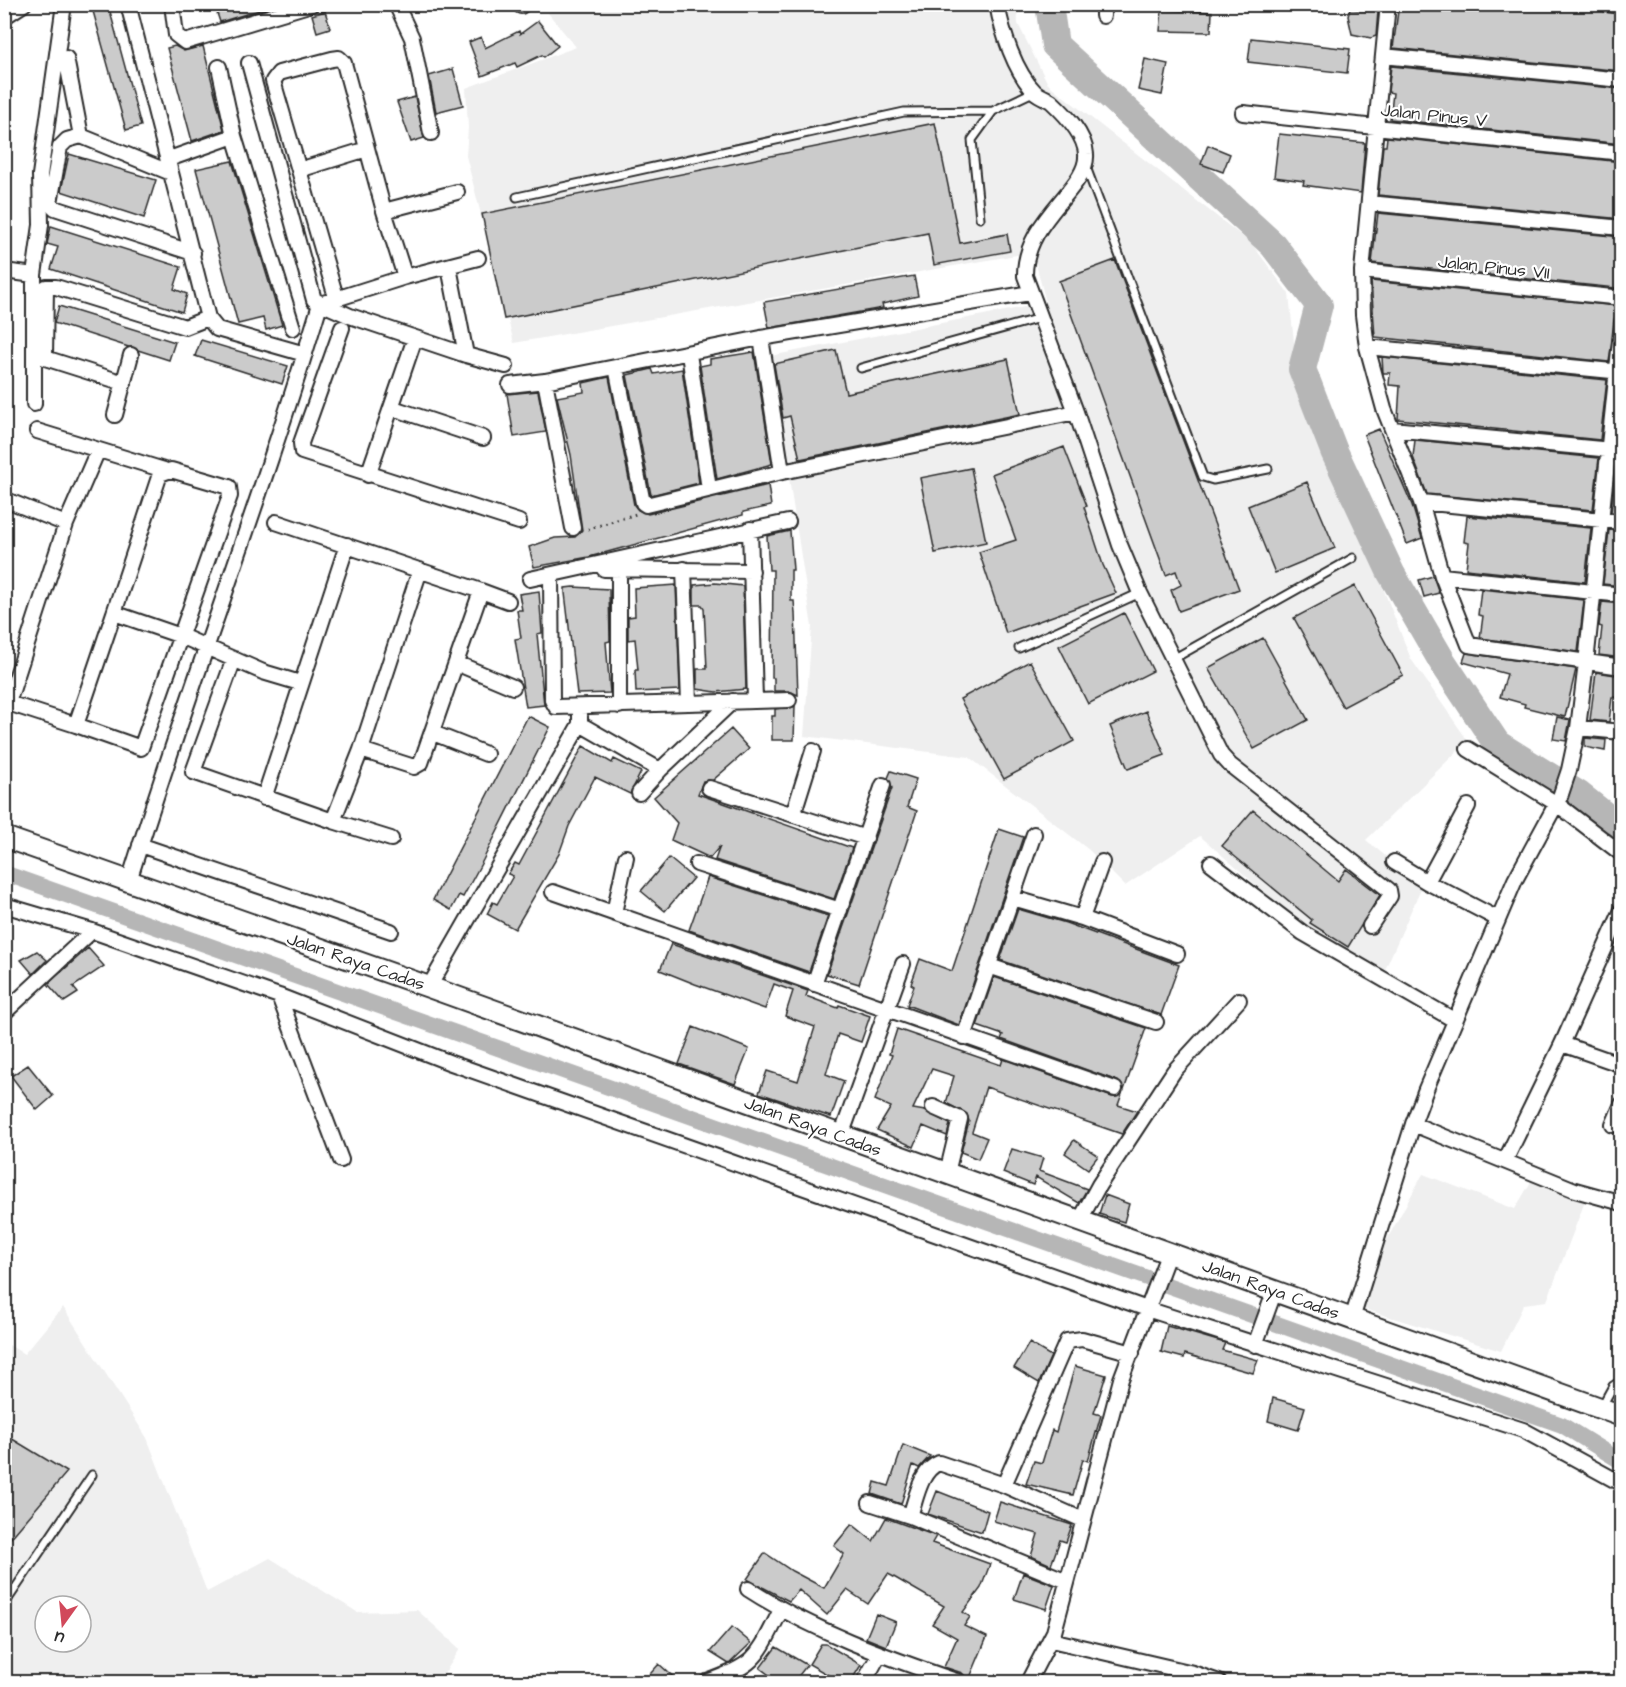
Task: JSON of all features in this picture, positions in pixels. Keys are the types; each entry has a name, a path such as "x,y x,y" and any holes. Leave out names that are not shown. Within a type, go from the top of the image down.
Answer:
{"street":[{"path":"4,17 24,4"},
{"path":"34,404 34,275 41,225 40,175 64,4"},
{"path":"128,4 208,318 217,329 305,354"},
{"path":"172,4 176,35 185,42 312,4"},
{"path":"396,4 412,38 431,133"},
{"path":"997,4 1012,55 1035,92 1050,101 1071,123 1086,150 1086,167 1035,234 1025,259 1025,276 1076,412 1120,545 1140,593 1221,755 1230,765 1389,890 1390,896 1370,926"},
{"path":"1388,4 1362,271 1363,315 1367,347 1392,429 1421,502 1442,576 1468,645 1622,667"},
{"path":"1607,4 1622,6"},
{"path":"1383,56 1622,80"},
{"path":"66,58 81,136"},
{"path":"336,297 273,81 279,73 339,58 344,63 384,211 405,277"},
{"path":"249,63 314,300 415,338 506,366"},
{"path":"219,67 234,136 293,328"},
{"name":"Jalan Pinus V","path":"1243,113 1622,153"},
{"path":"171,173 81,136 67,140 60,147 50,203 53,207 193,253"},
{"path":"169,159 234,136"},
{"path":"299,170 368,149"},
{"path":"384,211 457,192"},
{"path":"1369,203 1622,228"},
{"path":"129,881 320,304 336,297 477,258"},
{"path":"449,267 466,355"},
{"path":"4,271 34,275"},
{"name":"Jalan Pinus VII","path":"1362,271 1622,298"},
{"path":"124,383 45,358 46,287 56,287 185,327 208,318"},
{"path":"510,385 545,381 761,338 1030,293"},
{"path":"1352,1319 1413,1124 1454,1020 1515,880 1559,800 1569,770 1578,728 1601,520 1615,450 1622,322"},
{"path":"342,328 300,449 307,455 519,522"},
{"path":"368,475 393,408 415,338"},
{"path":"761,338 782,472"},
{"path":"1367,347 1618,372"},
{"path":"689,354 709,489"},
{"path":"115,415 131,355"},
{"path":"616,367 645,504 782,472 1076,412"},
{"path":"545,381 573,528"},
{"path":"393,408 483,438"},
{"path":"1392,429 1615,450"},
{"path":"37,431 164,470 229,487 231,491 141,748 76,725 7,709 66,524 98,450"},
{"path":"76,725 160,474 164,470"},
{"path":"4,499 66,524"},
{"path":"1421,502 1622,522"},
{"path":"276,522 507,601"},
{"path":"530,579 788,522"},
{"path":"750,530 755,700"},
{"path":"264,798 347,545"},
{"path":"587,568 752,571"},
{"path":"684,569 689,703"},
{"path":"333,821 361,750 420,570"},
{"path":"619,570 620,706"},
{"path":"552,575 552,700 556,707 789,700"},
{"path":"1442,576 1622,595"},
{"path":"361,750 418,766 433,733 481,591"},
{"path":"114,613 208,646 234,659 300,683"},
{"path":"234,659 194,772 264,798 391,839"},
{"path":"456,663 513,687"},
{"path":"639,793 733,701"},
{"path":"429,987 580,723 580,707"},
{"path":"580,723 660,770"},
{"path":"1578,728 1622,732"},
{"path":"433,733 486,754"},
{"path":"1468,749 1559,800 1622,854"},
{"path":"794,815 813,751"},
{"path":"814,984 883,785"},
{"path":"709,788 866,838"},
{"path":"1427,882 1468,806"},
{"path":"964,1037 1034,834"},
{"name":"Jalan Raya Cadas","path":"4,837 429,987 1080,1220 1168,1255 1622,1416"},
{"path":"140,845 391,931"},
{"path":"614,913 626,857"},
{"path":"1082,918 1102,862"},
{"path":"1394,862 1498,919"},
{"path":"1211,863 1303,933 1454,1020"},
{"path":"696,864 840,910"},
{"path":"553,892 1115,1089"},
{"path":"1013,898 1082,918 1177,954"},
{"path":"4,905 92,931 279,996 452,1063 1150,1308 1522,1430 1622,1484"},
{"path":"1505,1161 1562,1044 1622,910"},
{"path":"4,1013 92,931"},
{"path":"841,1136 903,964"},
{"path":"989,966 1156,1022"},
{"path":"279,996 341,1160"},
{"path":"1080,1220 1105,1176 1173,1071 1239,1000"},
{"path":"1562,1044 1622,1065"},
{"path":"1613,1125 1622,1104"},
{"path":"933,1107 960,1119 946,1173"},
{"path":"1413,1124 1575,1190 1622,1203"},
{"path":"1028,1683 1051,1640 1121,1379 1150,1308 1168,1255"},
{"path":"1256,1343 1274,1293"},
{"path":"1004,1485 1067,1341 1082,1339 1132,1353"},
{"path":"910,1516 924,1478 936,1464 944,1464 1004,1485 1083,1520"},
{"path":"870,1503 910,1516 1067,1581"},
{"path":"748,1589 781,1610 879,1655 960,1683"},
{"path":"707,1683 748,1665 761,1649 781,1610"},
{"path":"1051,1640 1219,1683"},
{"path":"864,1683 879,1655"}],"lane":[{"path":"517,197 904,112 993,111 1035,92"},
{"path":"980,218 972,140 993,111"},
{"path":"1086,167 1203,477 1213,480 1268,469"},
{"path":"861,368 1040,318"},
{"path":"1173,659 1353,558"},
{"path":"1019,648 1140,593"},
{"path":"1600,1408 1613,1386 1622,1380"},
{"path":"4,1605 92,1475"}],"path":[{"path":"573,528 582,531 639,513 645,504"}],"shaded area":[{"path":"558,5 1017,5 1018,24 1048,84 1252,244 1289,294 1297,371 1411,659 1468,741 1366,840 1422,886 1384,972 1295,919 1200,836 1125,886 1089,850 969,757 804,736 812,627 770,356 1046,303 1033,252 514,343 466,156 468,128 466,88 576,47 548,13"},
{"path":"1423,1174 1515,1209 1532,1180 1587,1196 1547,1301 1524,1304 1501,1351 1351,1305"},
{"path":"63,1307 147,1438 207,1592 270,1558 357,1612 417,1610 460,1649 439,1682 5,1682 4,1342 24,1354"}],"building":[{"path":"91,4 108,4 141,126 126,130"},
{"path":"214,4 279,4 220,22"},
{"path":"1399,4 1548,4 1600,9 1622,15 1622,71 1393,48"},
{"path":"1350,9 1378,11 1376,36 1371,38 1352,34 1348,16"},
{"path":"1162,10 1212,12 1211,32 1160,31"},
{"path":"325,11 330,28 317,32 312,15"},
{"path":"538,21 558,46 544,57 542,55 517,67 515,63 482,76 469,42 481,37 485,48 519,31 520,34"},
{"path":"1251,38 1350,49 1347,73 1248,62"},
{"path":"175,46 184,51 203,46 224,130 192,141 167,48"},
{"path":"1145,59 1168,64 1162,95 1138,90"},
{"path":"1391,66 1622,89 1622,144 1390,119 1393,93 1388,92"},
{"path":"453,69 463,105 436,112 429,76"},
{"path":"415,97 424,138 411,142 397,102"},
{"path":"935,123 960,243 1007,234 1010,251 934,265 928,233 504,319 482,214"},
{"path":"1279,134 1365,143 1361,193 1303,185 1304,181 1274,177"},
{"path":"1387,137 1622,162 1622,219 1378,195 1383,146 1386,146"},
{"path":"1208,145 1230,154 1223,172 1201,164"},
{"path":"69,154 156,180 144,218 61,191"},
{"path":"232,161 282,325 266,330 263,318 238,324 196,169"},
{"path":"1378,213 1622,237 1616,288 1372,263"},
{"path":"51,226 181,267 174,289 187,294 182,312 51,269 58,247 47,244"},
{"path":"1115,260 1239,589 1179,611 1171,590 1181,585 1176,571 1166,575 1059,281"},
{"path":"914,276 918,296 882,304 883,308 769,328 764,302"},
{"path":"1371,281 1617,306 1609,362 1375,337"},
{"path":"59,306 175,342 169,360 54,323"},
{"path":"201,340 288,366 282,384 195,356"},
{"path":"836,350 846,393 1008,359 1020,414 800,459 790,416 783,418 774,364"},
{"path":"754,352 772,464 717,479 700,366 710,364 710,359"},
{"path":"1382,357 1607,380 1600,440 1398,419 1400,386 1389,385 1390,373 1383,373"},
{"path":"652,369 654,374 682,369 699,483 651,495 627,375"},
{"path":"609,377 634,505 638,510 648,514 768,485 771,506 589,557 534,567 529,547 555,538 575,537 582,530 571,455 557,397 584,392 583,383"},
{"path":"538,391 546,432 514,437 507,394"},
{"path":"1379,429 1412,505 1422,538 1407,544 1364,435"},
{"path":"1415,440 1599,458 1593,510 1427,494 1413,457"},
{"path":"1064,447 1087,506 1084,507 1103,565 1116,593 1006,633 979,552 1016,540 992,474"},
{"path":"1617,460 1622,460 1622,513 1611,512"},
{"path":"971,468 986,542 935,553 920,478"},
{"path":"1307,482 1335,548 1275,573 1248,506"},
{"path":"1467,516 1591,528 1585,582 1466,569 1469,543 1464,542"},
{"path":"1609,530 1622,531 1622,586 1603,584"},
{"path":"790,531 793,570 791,570 791,601 794,601 795,613 798,695 789,691 774,691 774,678 772,678 773,570 769,570 767,536"},
{"path":"1433,576 1439,593 1424,597 1419,580"},
{"path":"715,583 743,586 746,689 716,692 697,689 697,669 707,669 704,608 702,605 694,605 694,585"},
{"path":"676,585 680,690 636,692 635,670 638,670 635,639 628,640 628,617 635,616 634,588"},
{"path":"1355,586 1403,675 1343,707 1294,618"},
{"path":"565,588 609,589 610,641 606,642 610,693 577,694 565,593"},
{"path":"1481,589 1584,600 1578,652 1480,638 1483,616 1478,615"},
{"path":"539,591 542,633 537,634 544,705 526,707 515,639 521,638 517,610 522,610 519,594"},
{"path":"1602,602 1622,604 1622,658 1599,655"},
{"path":"1124,613 1153,671 1088,704 1059,646"},
{"path":"1263,638 1308,720 1254,749 1208,668"},
{"path":"1466,653 1576,669 1565,717 1524,707 1525,704 1500,697 1507,674 1463,662"},
{"path":"1030,661 1074,741 1004,779 960,699"},
{"path":"1596,672 1622,676 1622,698 1612,697 1609,722 1590,720"},
{"path":"795,706 794,740 772,740 772,716 775,716 775,709"},
{"path":"1146,711 1165,755 1128,769 1110,726"},
{"path":"528,716 550,727 463,897 459,895 451,910 433,900"},
{"path":"1557,717 1570,720 1566,741 1553,739"},
{"path":"731,729 749,749 713,780 703,781 698,794 852,848 834,899 715,860 720,846 710,858 671,840 677,823 654,797"},
{"path":"1585,738 1606,740 1605,751 1585,747"},
{"path":"583,746 612,763 614,759 641,772 630,794 595,777 569,826 559,854 515,929 487,914 493,902 497,904 513,876 508,874 515,863 519,865"},
{"path":"891,771 916,779 907,807 917,811 859,984 827,974 892,788 888,778"},
{"path":"1253,810 1338,881 1346,869 1380,895 1348,947 1310,923 1312,920 1222,846"},
{"path":"999,829 1023,837 959,1025 907,1005 914,986 911,984 920,959 952,971"},
{"path":"669,858 693,878 665,911 641,891"},
{"path":"708,877 828,916 809,972 689,930"},
{"path":"1018,909 1066,923 1179,965 1161,1015 1000,960"},
{"path":"671,944 808,991 806,996 838,1008 839,1005 870,1016 861,1042 838,1034 826,1074 844,1081 831,1117 759,1093 767,1071 798,1081 815,1027 785,1016 793,991 774,984 765,1009 695,984 660,970"},
{"path":"88,948 104,966 73,987 78,993 64,1002 48,984"},
{"path":"37,951 47,960 33,974 21,960"},
{"path":"994,977 1146,1028 1124,1090 1118,1081 1001,1039 1003,1035 977,1026"},
{"path":"693,1027 749,1049 735,1084 679,1064"},
{"path":"897,1029 1001,1065 1003,1059 1112,1097 1122,1094 1118,1105 1137,1111 1122,1134 986,1087 972,1132 987,1138 978,1159 961,1152 969,1121 967,1114 946,1103 954,1076 932,1069 913,1109 925,1111 950,1124 947,1136 923,1126 914,1147 877,1130 891,1107 875,1100 892,1055 889,1054"},
{"path":"28,1065 53,1096 37,1110 11,1076"},
{"path":"1074,1140 1098,1156 1088,1169 1065,1153"},
{"path":"1012,1149 1043,1158 1039,1171 1087,1189 1079,1203 1036,1177 1033,1185 1003,1173"},
{"path":"1105,1195 1129,1204 1124,1222 1099,1214"},
{"path":"1167,1326 1225,1343 1222,1350 1258,1360 1253,1373 1185,1354 1184,1358 1161,1352"},
{"path":"1029,1343 1051,1356 1039,1383 1014,1368"},
{"path":"1075,1366 1106,1375 1094,1413 1101,1415 1088,1461 1083,1459 1073,1495 1026,1484 1034,1461 1042,1463 1052,1430 1056,1432"},
{"path":"1273,1398 1305,1407 1298,1430 1268,1421"},
{"path":"4,1434 67,1472 4,1546"},
{"path":"903,1445 930,1456 919,1468 913,1465 901,1504 872,1494 875,1482 889,1486"},
{"path":"937,1491 988,1511 982,1532 928,1514"},
{"path":"1000,1502 1072,1525 1066,1542 1060,1540 1051,1565 1031,1556 1038,1534 994,1521"},
{"path":"886,1518 936,1536 932,1543 990,1564 981,1588 963,1612 970,1617 964,1626 987,1637 969,1680 962,1673 944,1667 957,1638 932,1624 944,1606 888,1574 868,1604 847,1590 827,1615 799,1590 789,1601 747,1579 765,1553 824,1588 844,1554 834,1546 852,1524 873,1541"},
{"path":"1023,1573 1054,1585 1046,1609 1014,1599"},
{"path":"876,1614 896,1622 886,1646 866,1638"},
{"path":"732,1627 751,1643 729,1664 710,1652"},
{"path":"821,1644 826,1644 861,1665 850,1683 842,1683 809,1664"},
{"path":"776,1647 807,1665 793,1683 780,1683 760,1668"},
{"path":"659,1664 680,1683 642,1683"}],"waterway":[{"path":"1049,4 1055,45 1273,245 1319,305 1302,369 1334,451 1391,573 1442,661 1497,744 1579,795 1622,829"},
{"path":"4,873 1562,1425 1622,1462"}]}
